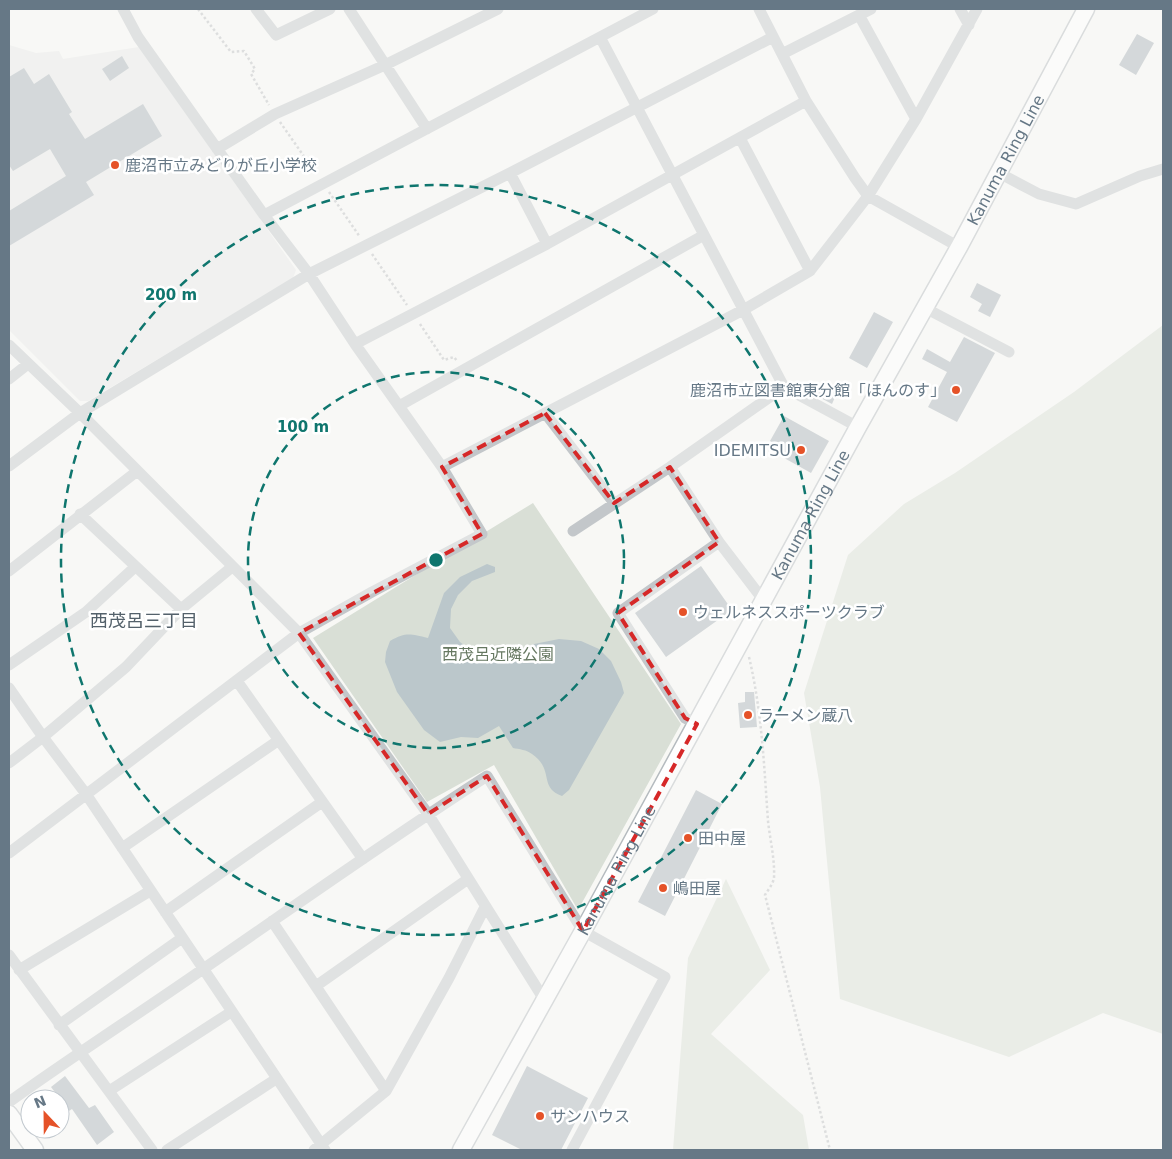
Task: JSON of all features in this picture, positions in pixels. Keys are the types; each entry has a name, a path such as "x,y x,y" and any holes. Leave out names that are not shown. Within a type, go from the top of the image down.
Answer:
{"main road":[{"name":"Kanuma Ring Line","path":"462,1150 858,427 999,174 1086,9"},
{"path":"9,1114 35,1150"}],"street":[{"path":"9,854 299,633 482,534 442,467 355,344 309,274 217,149 138,36 123,9"},
{"path":"256,9 276,35 330,9"},
{"path":"349,9 427,128"},
{"path":"217,149 275,114 385,65 498,9"},
{"path":"264,214 653,9"},
{"path":"758,9 806,101 868,196 959,247"},
{"path":"782,54 871,9"},
{"path":"960,9 969,25"},
{"path":"442,467 744,310 810,271 868,196 916,119 977,9"},
{"path":"859,15 916,119"},
{"path":"600,37 784,386 858,427"},
{"path":"9,466 80,414 309,274 773,37"},
{"path":"355,344 547,244 806,101"},
{"path":"740,138 810,271"},
{"path":"999,174 1039,194 1076,204 1140,176 1163,169"},
{"path":"510,173 547,244"},
{"path":"399,406 704,235"},
{"path":"925,308 1009,352"},
{"path":"9,346 80,414 299,633 428,814 545,1001"},
{"path":"9,379 28,364"},
{"path":"573,532 670,467 784,386"},
{"path":"544,413 614,503"},
{"path":"670,467 719,542 764,601"},
{"path":"9,571 136,472"},
{"path":"80,514 181,609"},
{"path":"696,724 685,718 618,613 719,542"},
{"path":"9,763 126,667 181,609 232,566"},
{"path":"9,664 86,612 135,567"},
{"path":"237,681 363,858"},
{"path":"9,688 42,737 86,794 320,1148 386,1090 449,978 486,906"},
{"path":"122,848 279,740"},
{"path":"9,1102 80,1051 428,814 487,776 583,931 665,977 572,1150"},
{"path":"165,912 322,802"},
{"path":"316,986 468,879"},
{"path":"19,970 150,891"},
{"path":"272,921 386,1090"},
{"path":"59,1025 182,938"},
{"path":"9,955 152,1150"},
{"path":"109,1091 231,1012"},
{"path":"167,1150 276,1079"}],"path":[{"path":"198,9 231,52 244,51 254,69 251,74 275,114"},
{"path":"366,245 444,360 454,357 464,370"},
{"path":"744,636 757,692 767,789 768,821 774,859 774,881 765,895 830,1150"}],"highlighted area":[{"path":"545,413 614,503 670,467 719,542 618,613 685,718 697,724 583,931 487,776 428,814 299,633 482,534 442,467"}],"shaded area":[{"name":"鹿沼市立みどりが丘小学校","path":"9,45 36,53 59,51 63,59 139,47 296,270 293,278 88,401 80,401 9,330"},
{"path":"487,564 495,567 495,572 472,581 458,595 451,609 450,628 460,642 476,654 497,658 513,654 534,644 559,639 581,641 599,649 611,661 621,682 624,693 569,790 562,796 550,788 543,766 539,760 528,752 513,748 499,726 478,738 461,737 440,742 424,730 397,692 385,662 390,641 400,636 408,635 428,638 444,593 460,577"}],"green space":[{"path":"1163,325 1163,1034 1103,1013 1009,1057 840,999 820,787 804,693 848,555 904,504 955,473 1074,392"},
{"name":"西茂呂近隣公園","path":"533,503 681,724 578,910 494,765 427,802 313,638"},
{"path":"726,879 770,970 711,1034 803,1115 809,1150 673,1150 688,958"}],"building":[{"path":"1137,34 1154,43 1136,75 1119,65"},
{"path":"122,56 129,68 110,81 102,69"},
{"path":"24,68 34,84 49,74 72,112 69,114 85,139 143,104 162,136 86,182 94,195 9,246 9,211 66,176 50,149 13,171 9,165 9,77"},
{"path":"977,283 1001,295 990,317 978,311 982,304 970,297"},
{"path":"874,312 893,322 867,368 849,358"},
{"name":"鹿沼市立図書館東分館「ほんのす」","path":"964,337 995,353 957,422 928,407 947,372 922,359 927,349 950,362"},
{"path":"824,381 839,388 832,404 817,396"},
{"name":"IDEMITSU","path":"784,416 829,441 811,473 777,454 781,447 770,441"},
{"name":"ウェルネススポーツクラブ","path":"701,566 732,610 666,657 635,613"},
{"name":"ラーメン蔵八","path":"745,692 754,692 757,727 740,728 738,703 745,702"},
{"path":"696,790 722,804 665,916 638,902"},
{"name":"サンハウス","path":"527,1066 588,1098 561,1150 522,1150 492,1135"},
{"path":"65,1076 89,1108 95,1105 114,1132 97,1145 72,1109 70,1110 70,1089 52,1089 51,1087"}],"place":[{"name":"鹿沼市立みどりが丘小学校","path":"115,165"},
{"name":"鹿沼市立図書館東分館「ほんのす」","path":"956,390"},
{"name":"IDEMITSU","path":"801,450"},
{"name":"ウェルネススポーツクラブ","path":"683,612"},
{"name":"ラーメン蔵八","path":"748,715"},
{"name":"田中屋","path":"688,838"},
{"name":"嶋田屋","path":"663,888"},
{"name":"サンハウス","path":"540,1116"}],"district":[{"name":"西茂呂三丁目","path":"144,621"}]}
